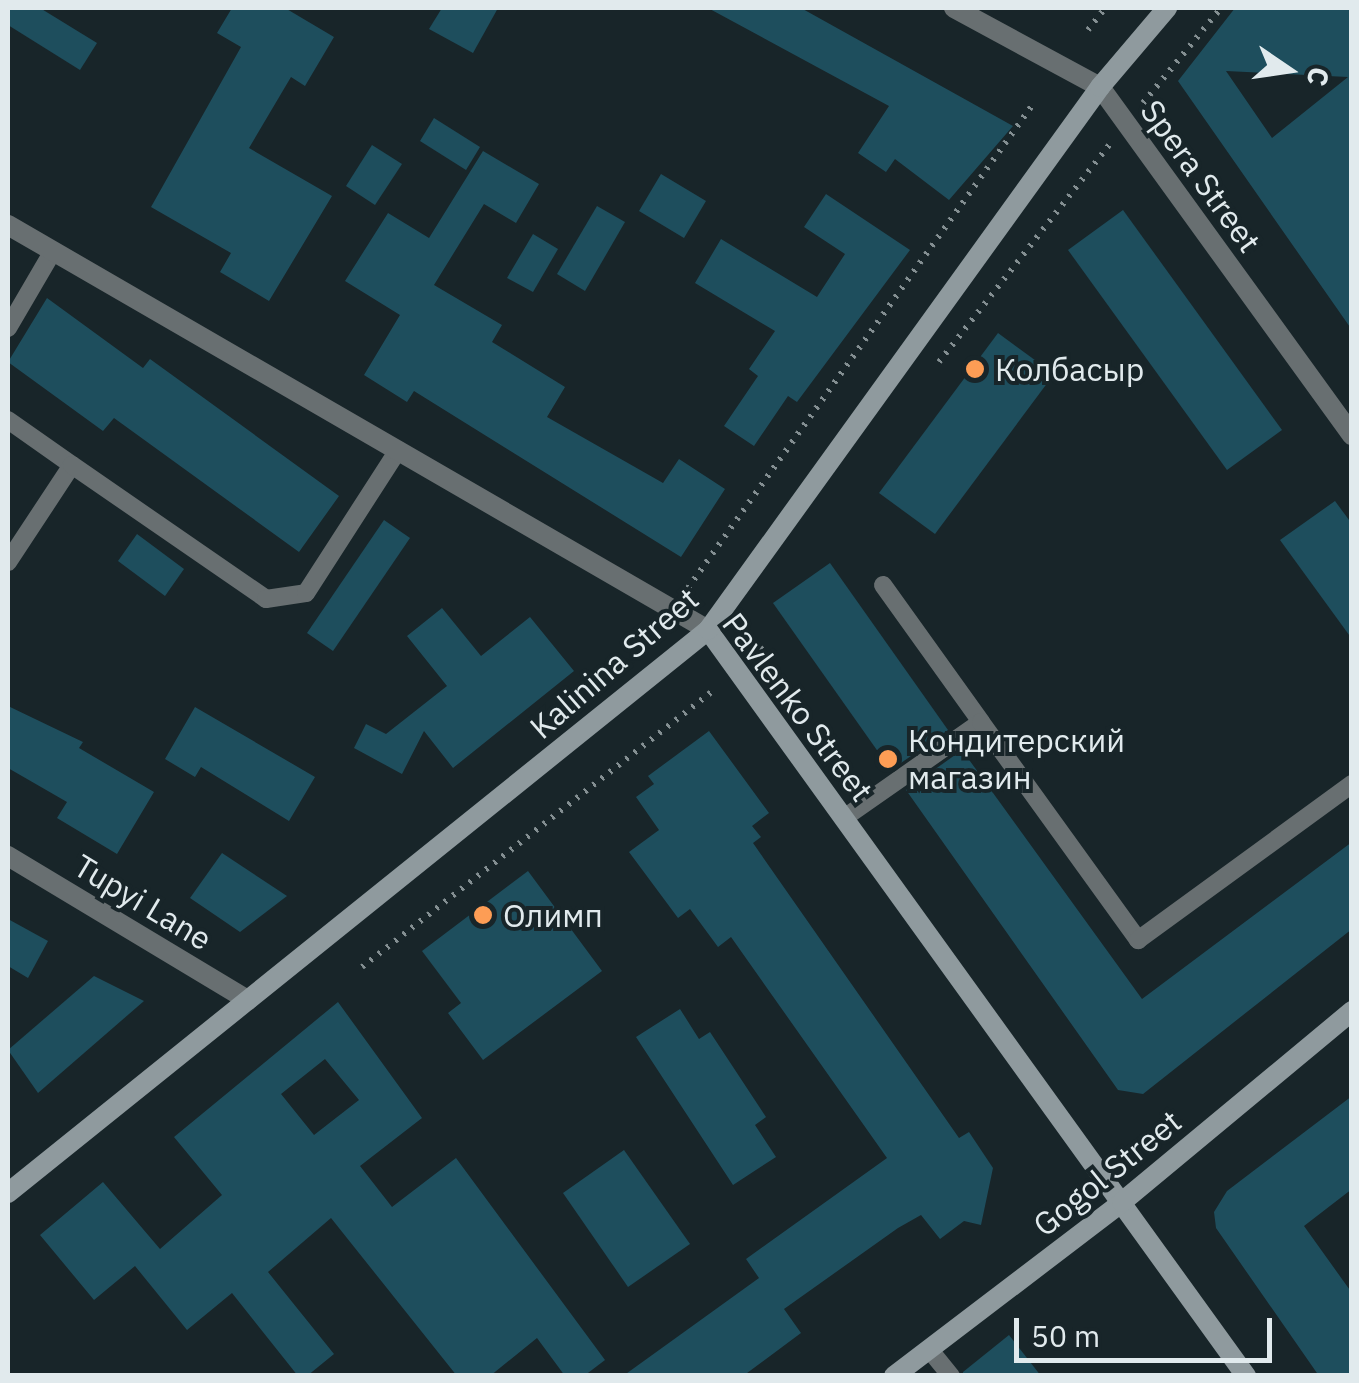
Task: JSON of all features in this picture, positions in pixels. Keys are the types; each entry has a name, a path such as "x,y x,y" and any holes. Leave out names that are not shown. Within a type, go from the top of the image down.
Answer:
{"main road":[{"name":"Kalinina Street","path":"8,1193 708,630 1100,88 1167,8"},
{"name":"Pavlenko Street","path":"708,630 1246,1376"},
{"name":"Gogol Street","path":"894,1376 1122,1202 1352,1011"}],"street":[{"name":"Spera Street","path":"954,8 1100,88 1352,435"},
{"name":"Pavlenko Street","path":"8,225 708,630"},
{"name":"Tupyi Lane","path":"8,856 248,1000"}],"lane":[{"path":"8,328 52,251"},
{"path":"8,420 266,599 306,593 398,450"},
{"path":"8,562 72,465"},
{"path":"884,585 1138,940 1352,784"},
{"path":"844,818 981,722"},
{"path":"929,1349 951,1376"}],"path":[{"path":"1088,30 1105,8"},
{"path":"930,373 1222,8"},
{"path":"673,609 1031,108"},
{"path":"742,618 763,651"},
{"path":"362,966 714,690"}],"building":[{"path":"8,8 40,8 97,43 80,70 8,25"},
{"path":"232,8 285,8 334,37 305,86 291,77 249,148 332,196 269,301 220,272 231,253 151,207 241,47 217,33"},
{"path":"442,8 498,8 473,53 429,29"},
{"path":"708,8 801,8 1013,126 949,200 895,159 886,172 858,153 889,106"},
{"path":"1235,8 1352,8 1352,330 1178,81","holes":["1226,71 1348,77 1272,138"]},
{"path":"434,118 480,147 466,170 420,141"},
{"path":"372,145 402,164 375,205 346,186"},
{"path":"483,151 539,184 516,223 484,204 434,285 502,325 492,342 565,387 547,417 663,483 679,459 725,489 681,557 414,391 407,402 364,375 400,315 345,281 388,213 429,238"},
{"path":"661,174 706,201 684,238 639,211"},
{"path":"826,194 910,250 797,402 788,396 754,446 724,426 758,376 749,369 775,331 695,283 721,239 817,297 845,254 804,227"},
{"path":"597,206 625,222 585,291 557,274"},
{"path":"1123,210 1282,430 1227,470 1068,250"},
{"path":"533,234 558,249 533,292 507,278"},
{"path":"47,298 143,368 150,359 339,496 299,552 114,418 103,431 8,362"},
{"path":"998,333 1054,374 935,534 879,493"},
{"path":"1335,501 1352,524 1352,639 1280,540"},
{"path":"384,520 410,538 333,651 307,633"},
{"path":"137,534 184,569 165,596 118,561"},
{"path":"830,563 948,730 891,770 773,603"},
{"path":"442,608 481,656 530,617 574,671 453,768 424,731 402,774 354,748 366,724 386,734 447,686 407,636"},
{"path":"8,706 83,742 79,748 154,792 117,854 57,818 67,802 8,768"},
{"path":"195,707 315,777 289,821 201,767 195,777 165,759"},
{"path":"709,731 769,813 752,826 761,837 753,843 959,1138 969,1132 993,1168 981,1225 964,1221 940,1239 921,1215 898,1228 784,1309 801,1333 743,1376 623,1376 759,1278 746,1259 887,1158 731,937 718,947 690,909 678,918 629,852 659,830 636,797 654,784 648,776"},
{"path":"962,750 1142,999 1352,842 1352,929 1143,1094 1118,1090 906,790"},
{"path":"222,853 287,896 240,932 190,898"},
{"path":"528,871 602,971 483,1060 448,1013 461,1003 422,951"},
{"path":"8,919 48,941 28,978 8,966"},
{"path":"94,976 144,1001 38,1093 8,1050"},
{"path":"338,1002 422,1118 360,1166 392,1207 456,1158 605,1360 584,1376 565,1376 537,1338 490,1376 457,1376 331,1218 268,1272 334,1354 307,1376 298,1376 232,1293 187,1330 135,1266 94,1300 40,1235 103,1182 160,1249 222,1195 174,1137","holes":["325,1059 359,1100 314,1135 281,1094"]},
{"path":"680,1009 699,1039 710,1032 766,1117 755,1125 776,1157 733,1185 636,1037"},
{"path":"1352,1096 1352,1189 1304,1226 1352,1293 1352,1376 1319,1376 1216,1228 1214,1212 1227,1191"},
{"path":"624,1150 690,1244 628,1287 563,1193"},
{"path":"1009,1335 1041,1376 963,1376 963,1372"}],"place":[{"name":"Колбасыр","path":"975,369"},
{"name":"Кондитерский магазин","path":"888,759"},
{"name":"Олимп","path":"483,915"}]}
